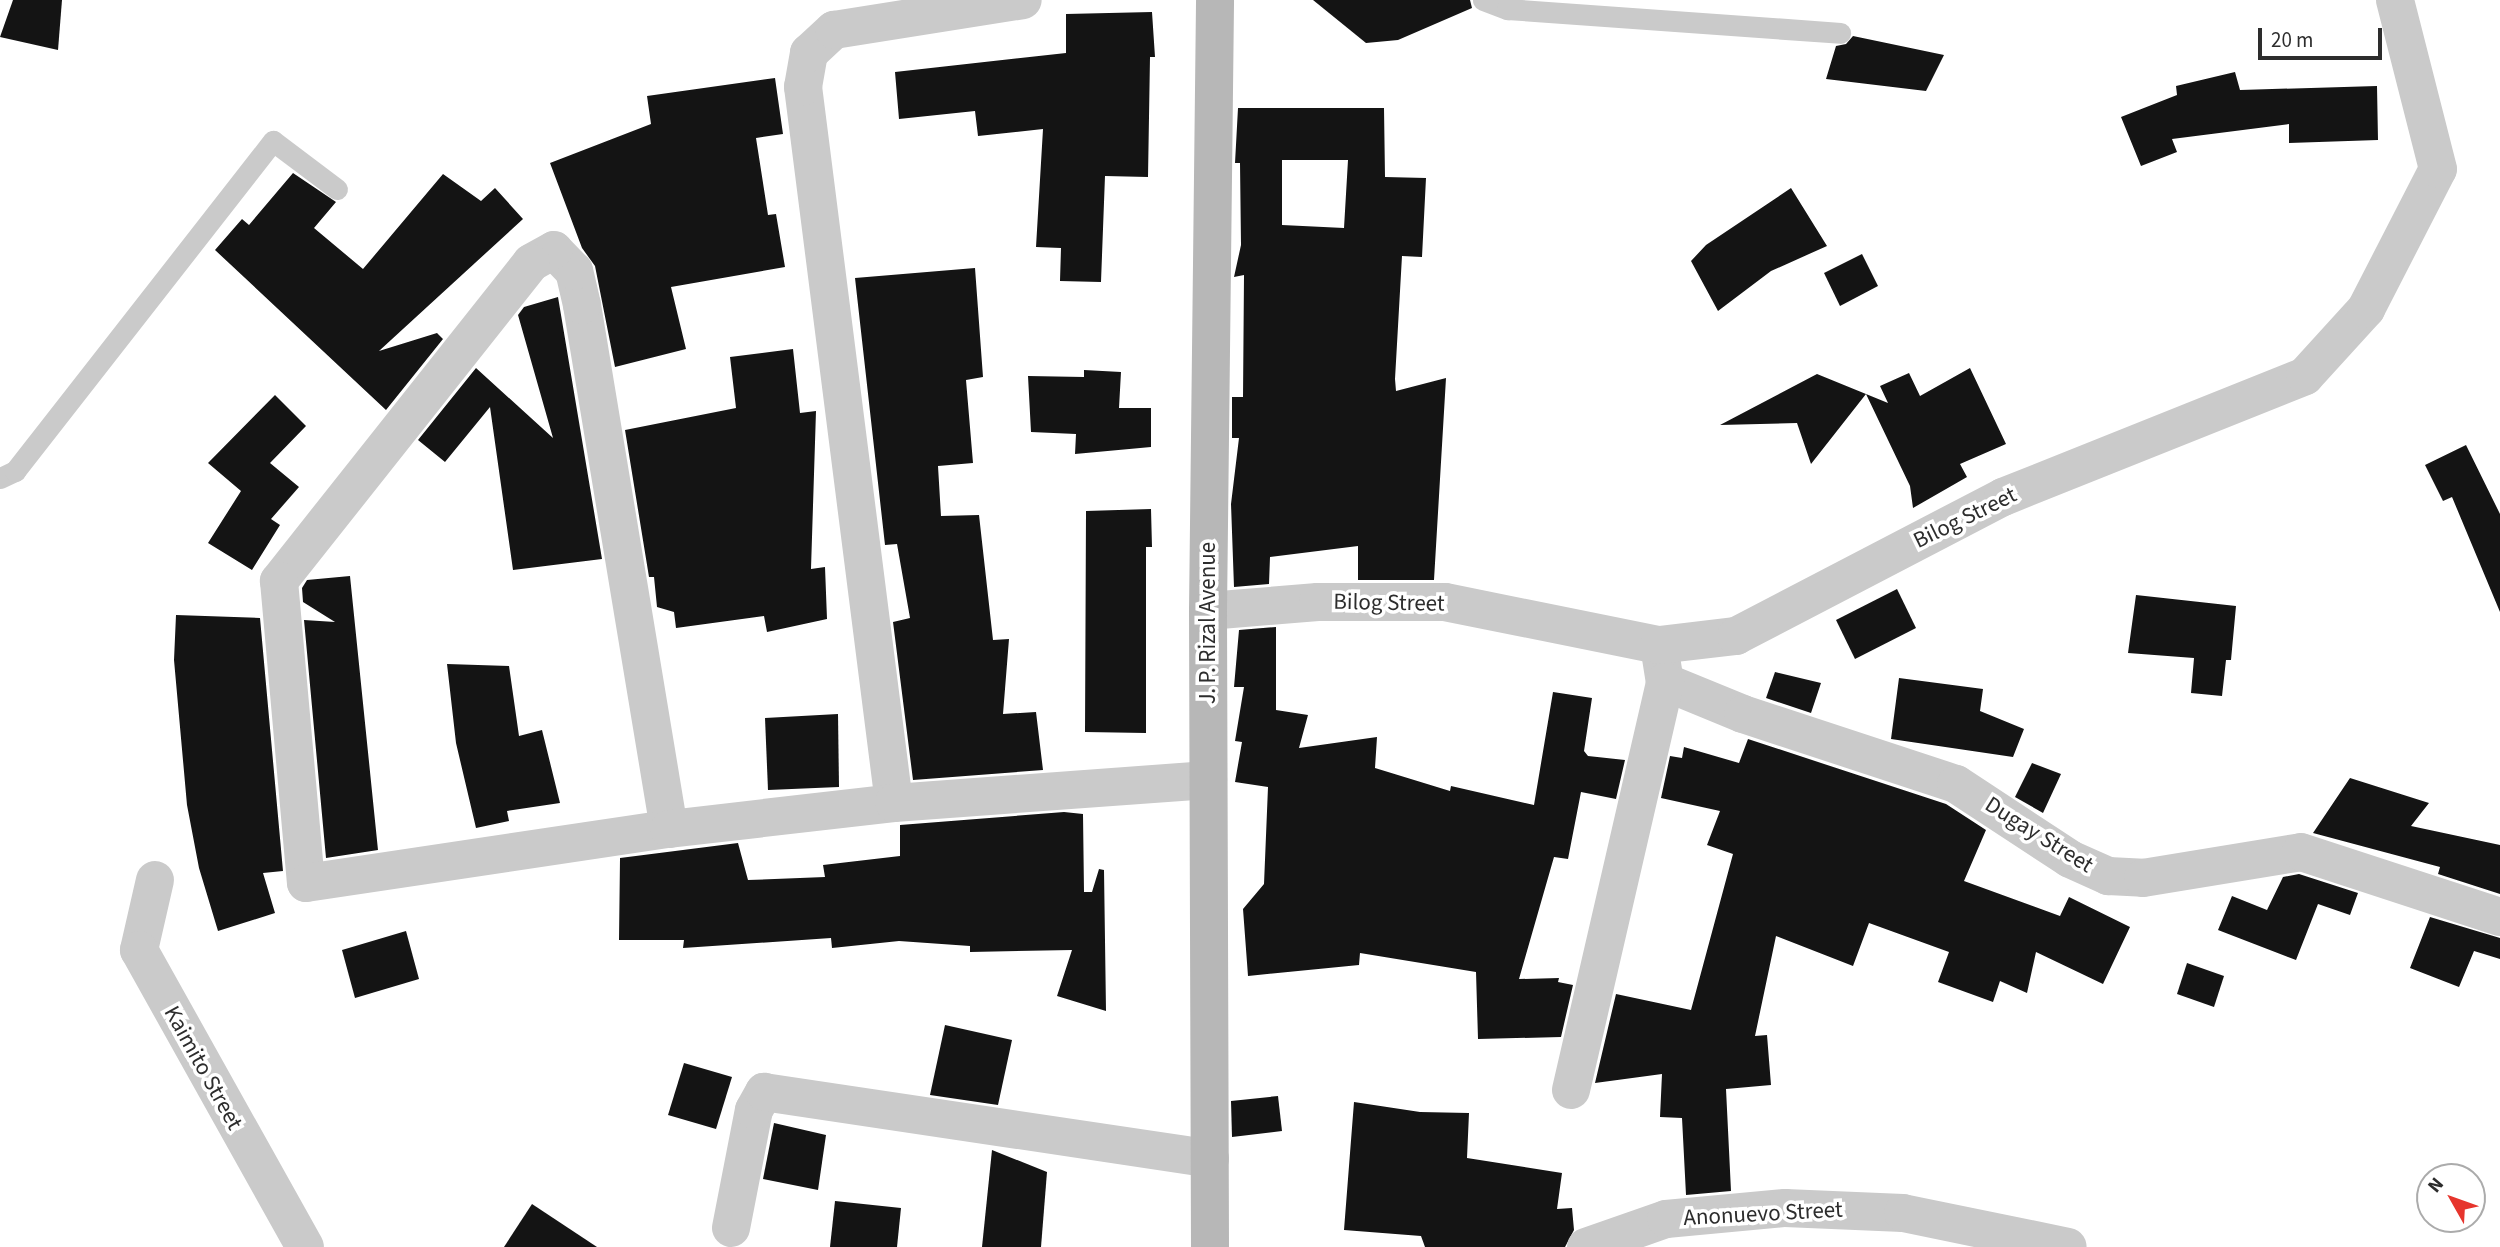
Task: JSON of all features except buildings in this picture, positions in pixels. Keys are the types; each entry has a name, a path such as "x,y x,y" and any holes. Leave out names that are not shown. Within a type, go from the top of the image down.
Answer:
{"main road":[{"name":"J. P. Rizal Avenue","path":"1210,1247 1208,611 1215,0"}],"street":[{"path":"894,803 803,87 809,53 834,30 1024,0"},
{"name":"Bilog Street","path":"1208,611 1318,602 1445,602 1662,663 1736,636 2003,497 2305,376 2366,309 2438,169 2395,0"},
{"path":"669,829 582,305 573,271 554,250 531,263 279,581 306,883 669,829 894,803 1208,779"},
{"path":"1571,1090 1662,663"},
{"name":"Dugay Street","path":"1662,663 1743,714 1956,784 2070,859 2108,876 2143,878 2301,852 2500,917"},
{"name":"Kaimito Street","path":"155,880 139,950 304,1247"},
{"path":"731,1227 754,1110 764,1092 1210,1159"},
{"name":"Anonuevo Street","path":"1586,1247 1666,1219 1785,1208 1903,1213 2068,1247"}],"lane":[{"path":"1483,0 1507,9 1840,33"},
{"path":"0,478 15,471 273,141 338,188"}]}
